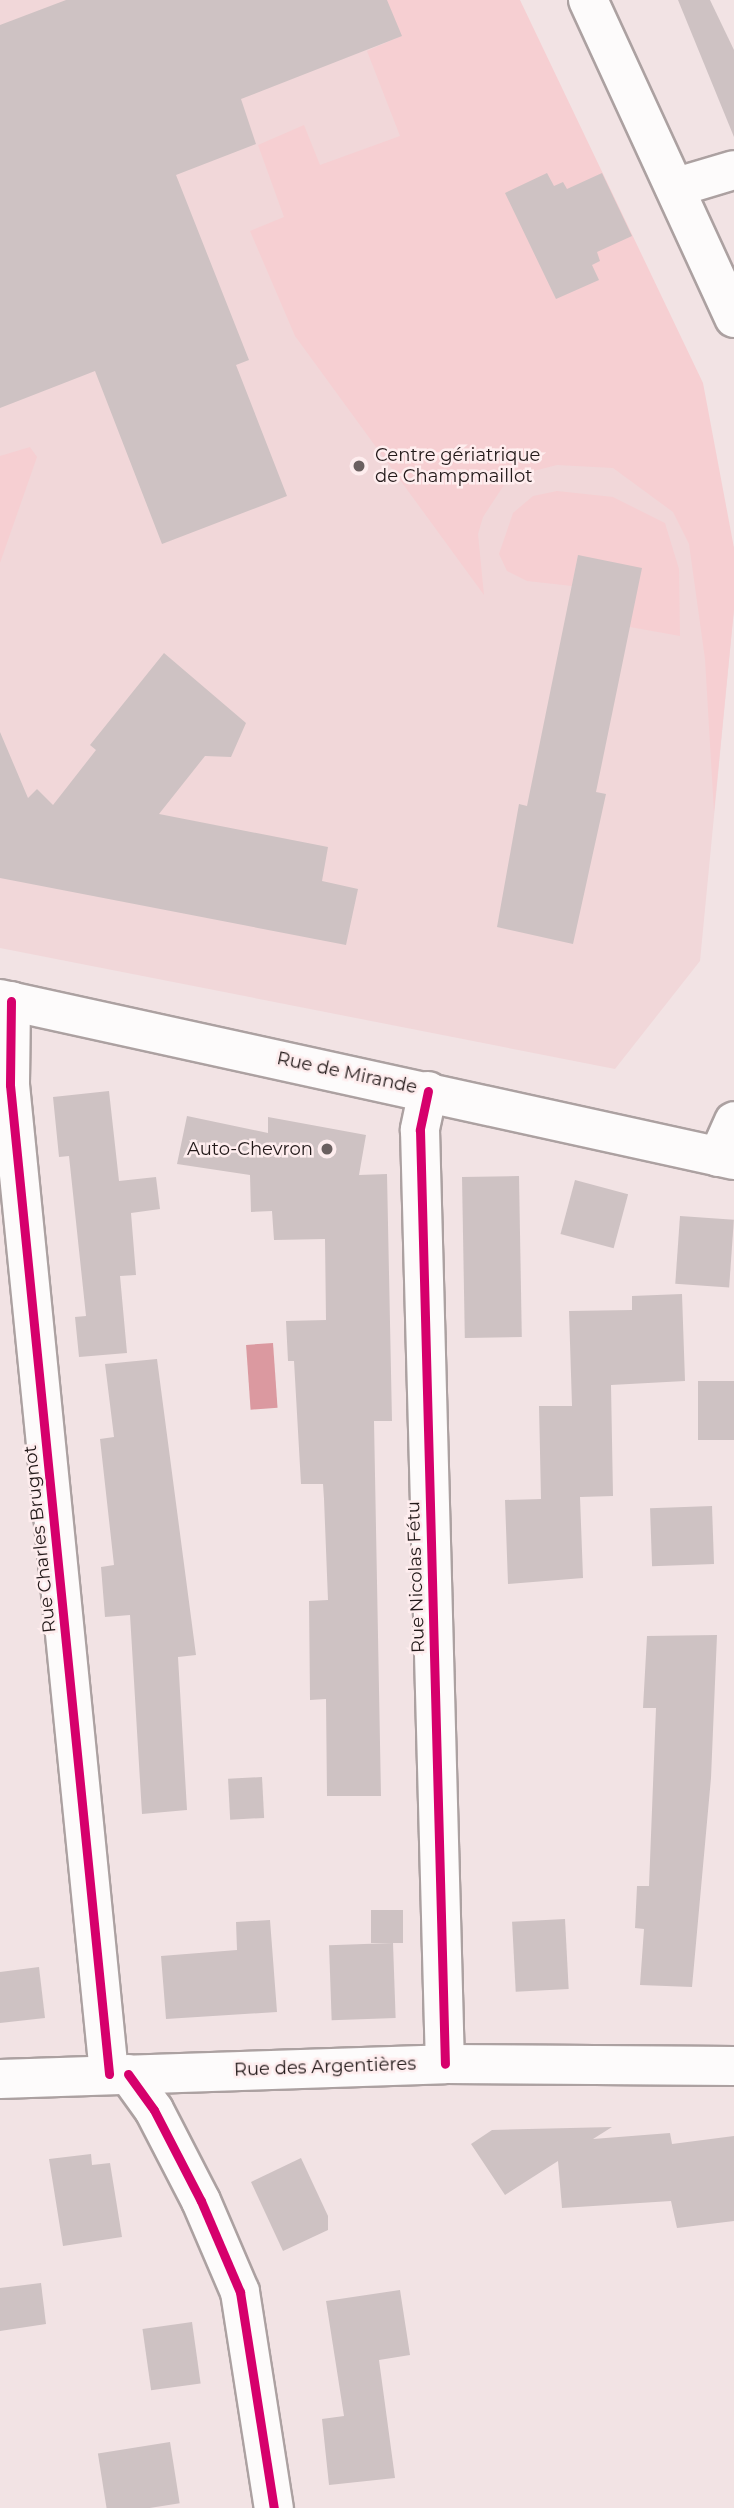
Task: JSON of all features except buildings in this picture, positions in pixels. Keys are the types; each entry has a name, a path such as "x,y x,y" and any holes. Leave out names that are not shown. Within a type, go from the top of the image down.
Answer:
{"street":[{"path":"588,0 677,187 734,318"},
{"path":"677,187 734,170"},
{"name":"Rue de Mirande","path":"5,1000 428,1091 726,1159"},
{"name":"Rue Charles Brugnot","path":"5,1000 10,1085 118,2074"},
{"name":"Rue Nicolas Fétu","path":"428,1091 420,1116 445,2064"},
{"path":"726,1159 734,1121"},
{"name":"Rue des Argentières","path":"0,2079 445,2064 734,2066"},
{"path":"118,2074 153,2110 201,2201 240,2292 274,2508"}],"shaded area":[{"name":"Centre gériatrique de Champmaillot","path":"0,0 519,0 734,548 734,609 700,961 615,1069 0,948"},
{"path":"387,0 520,0 703,383 734,548 734,609 714,812 705,659 689,544 673,512 613,468 557,465 522,474 504,485 483,517 478,534 484,595 295,336 250,231 284,217 258,145 304,125 320,165 400,136 367,51 401,36"},
{"path":"30,447 37,457 0,563 0,456"},
{"path":"557,491 613,497 665,523 679,569 680,636 630,627 578,555 572,586 527,581 507,571 499,554 513,513 533,496"},
{"path":"273,1343 278,1408 251,1410 246,1345"}],"cycle path":[{"path":"11,1001 10,1085 109,2074"},
{"path":"428,1091 420,1130 445,2064"},
{"path":"128,2074 154,2110 201,2201 240,2292 274,2508"}],"place":[{"name":"Centre gériatrique de Champmaillot","path":"359,466"},
{"name":"Auto-Chevron","path":"327,1149"}]}
